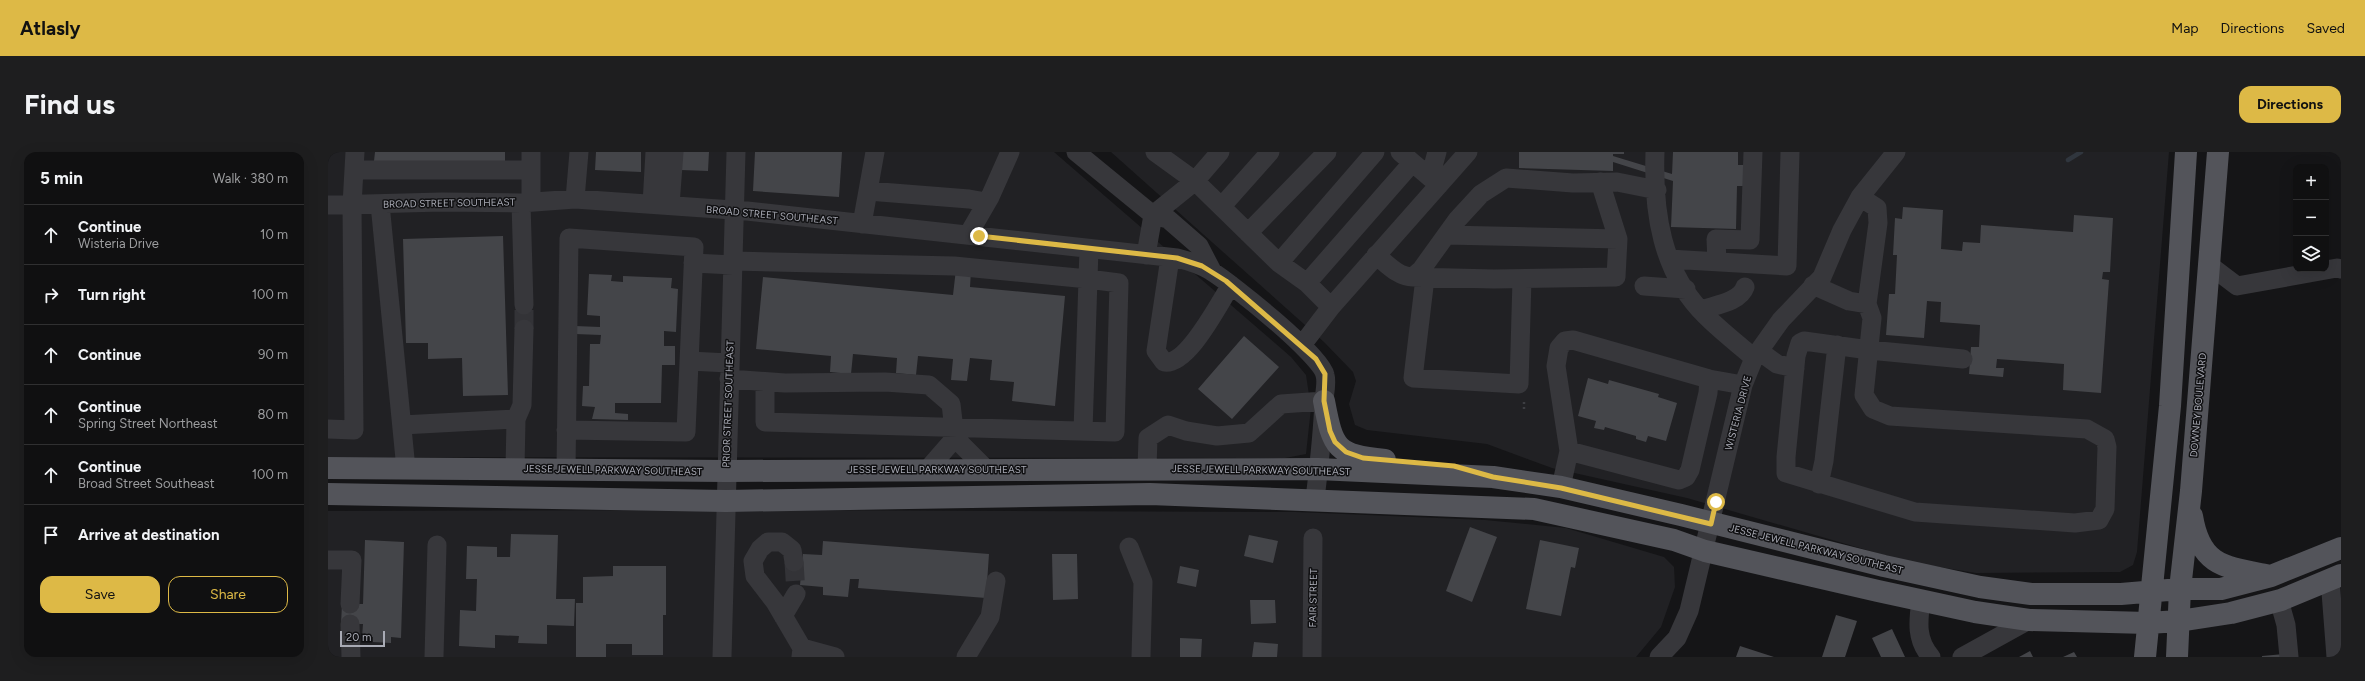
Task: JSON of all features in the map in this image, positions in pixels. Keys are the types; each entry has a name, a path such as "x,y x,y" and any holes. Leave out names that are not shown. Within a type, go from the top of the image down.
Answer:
{"main road":[{"path":"2145,657 2170,406 2186,152"},
{"name":"DOWNEY BOULEVARD","path":"2177,657 2180,589 2190,503 2218,152"},
{"path":"1324,401 1330,431 1335,442 1346,452 1363,458 1440,464 1493,477"},
{"name":"JESSE JEWELL PARKWAY SOUTHEAST","path":"328,468 726,471 1147,468 1318,469 1493,477 1561,488 1884,566 1980,587 2031,594 2078,595 2151,592 2180,589 2222,589 2271,576 2341,548"},
{"path":"328,494 455,494 726,501 1142,494 1315,499 1534,509 1674,540 1705,551 1921,600 1975,612 2029,620 2148,623 2179,621 2231,613 2280,600 2335,577"},
{"path":"2190,503 2194,531 2202,549 2216,561 2235,569 2271,576"}],"street":[{"path":"575,199 579,152"},
{"path":"655,152 661,205"},
{"path":"661,205 674,152"},
{"name":"PRIOR STREET SOUTHEAST","path":"722,657 736,152"},
{"path":"862,224 875,152"},
{"path":"968,235 1010,152"},
{"path":"1076,152 1153,215 1168,219 1199,246 1212,271 1231,285 1302,345 1316,359 1325,374 1315,499"},
{"path":"1155,152 1195,181 1279,263 1307,283 1331,307"},
{"path":"1146,255 1153,215 1195,181 1220,152"},
{"path":"1222,206 1270,152"},
{"path":"1248,233 1326,152"},
{"path":"1279,263 1375,152"},
{"path":"1434,181 1437,152"},
{"path":"1302,345 1331,307 1376,255 1434,181 1468,152"},
{"path":"1655,152 1653,175 1657,190 1659,227 1669,259 1686,289 1701,310 1757,355 1777,364 1795,368"},
{"path":"1717,262 1716,238 1750,240 1753,152"},
{"path":"1669,259 1787,266 1790,152"},
{"name":"WISTERIA DRIVE","path":"1660,657 1677,638 1689,611 1705,551 1744,385 1757,355 1781,320 1822,278 1842,230 1860,197 1896,152"},
{"path":"1307,283 1406,157 1434,181"},
{"path":"328,429 354,430 352,205 354,161 531,161 526,202 524,305"},
{"path":"1522,279 1519,384 1413,378 1419,277 1421,270 1446,234 1481,194 1506,178 1573,183 1617,182 1657,190"},
{"path":"1376,255 1398,273 1406,277 1522,279 1616,277 1618,239 1600,182"},
{"path":"868,191 969,198 986,202"},
{"path":"1860,197 1877,208 1878,223 1867,304 1872,318 1869,350 1864,395 1873,409 1890,416 2087,429 2105,439 2107,447 2105,510 2099,520 2076,523 1915,512 1786,473 1786,457 1795,368 1800,343 1804,341 1869,350 1963,359"},
{"name":"BROAD STREET SOUTHEAST","path":"328,205 442,202 526,202 575,199 734,210 1170,258 1192,262 1212,271"},
{"path":"380,204 406,469"},
{"path":"1446,234 1618,239"},
{"path":"566,430 686,432 694,247 569,238 566,430 566,470"},
{"path":"1083,431 1089,249"},
{"path":"1170,258 1156,351 1164,362 1171,363 1178,359 1192,345 1231,285"},
{"path":"693,263 954,266 1120,283 1115,432 954,432 766,422 765,382"},
{"path":"2208,264 2237,286 2337,268 2341,269"},
{"path":"1644,286 1686,289"},
{"path":"1813,286 1849,301 1867,304"},
{"path":"1701,310 1731,300 1743,293 1745,287"},
{"path":"515,469 516,419 522,405 524,329"},
{"path":"1561,488 1569,451 1556,366 1558,348 1565,341 1573,340 1709,379 1744,385"},
{"path":"1819,484 1824,461 1837,345"},
{"path":"689,361 765,382 885,382 930,385 951,404 954,432 986,469"},
{"path":"1569,451 1679,480 1686,477 1690,470 1708,393 1709,379"},
{"path":"1147,468 1148,438 1168,425 1186,431 1217,436 1249,433 1281,404 1324,401"},
{"path":"402,425 516,419"},
{"path":"928,470 954,432"},
{"name":"FAIR STREET","path":"1312,657 1313,538"},
{"path":"794,562 792,550 782,542 768,542 760,549 754,561 755,576 783,616 801,652 835,657"},
{"path":"434,657 437,545"},
{"path":"1129,547 1143,582 1141,657"},
{"path":"328,560 352,560 350,604"},
{"path":"2335,577 2336,657"},
{"path":"966,657 990,617 996,581"},
{"path":"783,616 796,594"},
{"path":"1921,600 1919,634 1923,648 1931,657"},
{"path":"2280,600 2286,625 2289,657"},
{"path":"1962,657 2029,620"},
{"path":"350,624 351,657"}],"path":[{"path":"1524,402 1524,411"}],"shaded area":[{"path":"328,152 1054,152 1291,357 1306,375 1311,408 1306,454 1285,458 328,457"},
{"path":"1111,152 2169,152 2137,552 2133,565 2120,572 1976,573 1908,562 1687,498 1552,468 1487,444 1367,430 1355,425 1349,404 1356,381 1353,372 1324,342"},
{"path":"765,510 1296,512 1485,520 1566,528 1664,557 1674,567 1675,587 1661,627 1636,657 328,657 328,511"}],"building":[{"path":"375,152 505,152 505,165 374,161"},
{"path":"596,152 641,152 641,172 595,170"},
{"path":"681,152 709,152 708,171 681,170"},
{"path":"755,152 842,152 839,197 753,191"},
{"path":"1519,152 1624,152 1624,154 1613,154 1613,156 1672,174 1673,152 1738,152 1738,165 1744,165 1744,186 1737,186 1736,229 1671,227 1673,181 1613,162 1613,171 1519,168"},
{"path":"1903,207 1943,210 1941,249 1962,251 1963,242 1980,243 1981,225 2073,232 2074,215 2113,218 2110,272 2103,272 2102,279 2109,280 2101,393 2063,390 2064,364 1997,359 1996,368 2004,368 2003,377 1969,374 1971,347 1979,347 1980,325 1940,322 1941,302 1927,301 1924,338 1886,335 1889,294 1895,294 1897,255 1893,255 1895,218 1902,219"},
{"path":"503,236 508,395 463,396 462,358 428,359 428,343 406,343 403,239"},
{"path":"956,269 971,271 970,287 1065,296 1055,406 1012,401 1014,382 990,380 992,360 970,358 967,381 951,380 953,359 918,356 916,375 896,373 897,358 853,354 851,374 830,372 831,356 756,349 763,277 953,295"},
{"path":"589,274 612,275 611,281 623,282 623,276 672,278 671,288 678,289 676,332 664,331 664,346 675,346 675,365 662,365 661,403 615,403 615,413 628,414 628,420 592,419 595,407 582,406 583,386 589,386 590,344 600,344 601,335 575,334 575,326 600,327 600,316 587,315"},
{"path":"1244,336 1279,367 1232,419 1198,389"},
{"path":"1588,378 1608,384 1609,380 1659,394 1658,397 1677,403 1666,441 1648,436 1646,442 1636,439 1636,436 1605,427 1604,430 1594,428 1596,421 1578,416"},
{"path":"1470,527 1497,537 1472,602 1446,591"},
{"path":"511,534 558,535 556,599 575,599 574,626 547,625 547,644 518,643 519,636 495,635 495,648 459,646 460,610 476,611 477,579 466,579 467,546 497,547 497,557 510,557"},
{"path":"1249,535 1278,541 1273,563 1244,556"},
{"path":"365,540 404,542 401,638 391,637 391,643 373,642 373,637 362,637 363,624 341,624 342,604 363,604"},
{"path":"1540,540 1579,548 1575,568 1571,567 1561,616 1526,609"},
{"path":"823,541 989,554 986,598 858,588 859,579 850,579 848,597 823,595 823,587 800,585 803,554 822,555"},
{"path":"1052,554 1077,554 1078,599 1053,600"},
{"path":"613,566 666,566 666,615 663,615 663,655 632,655 632,644 606,644 606,657 576,657 576,603 583,603 583,577 613,576"},
{"path":"1180,566 1199,570 1196,587 1177,583"},
{"path":"1250,600 1275,600 1276,623 1251,624"},
{"path":"1836,615 1857,621 1845,657 1822,657"},
{"path":"1892,629 1905,657 1881,657 1872,638"},
{"path":"1180,638 1202,639 1201,657 1180,657"},
{"path":"1254,642 1278,644 1277,657 1252,657"},
{"path":"1740,646 1774,657 1736,657"},
{"path":"2030,651 2033,657 2019,657"},
{"path":"2074,652 2077,657 2063,657"},
{"path":"2284,654 2284,657 2262,657 2262,656"}],"waterway":[{"path":"2068,160 2081,152"}],"tunnel":[{"path":"524,305 524,329"},
{"path":"794,562 796,594"}],"route":[{"path":"979,236 1177,258 1192,262 1212,271 1240,292 1252,304 1302,345 1316,359 1325,374 1324,401 1330,431 1335,442 1346,452 1363,458 1454,466 1493,477 1561,488 1681,515 1711,524 1716,502"}]}
